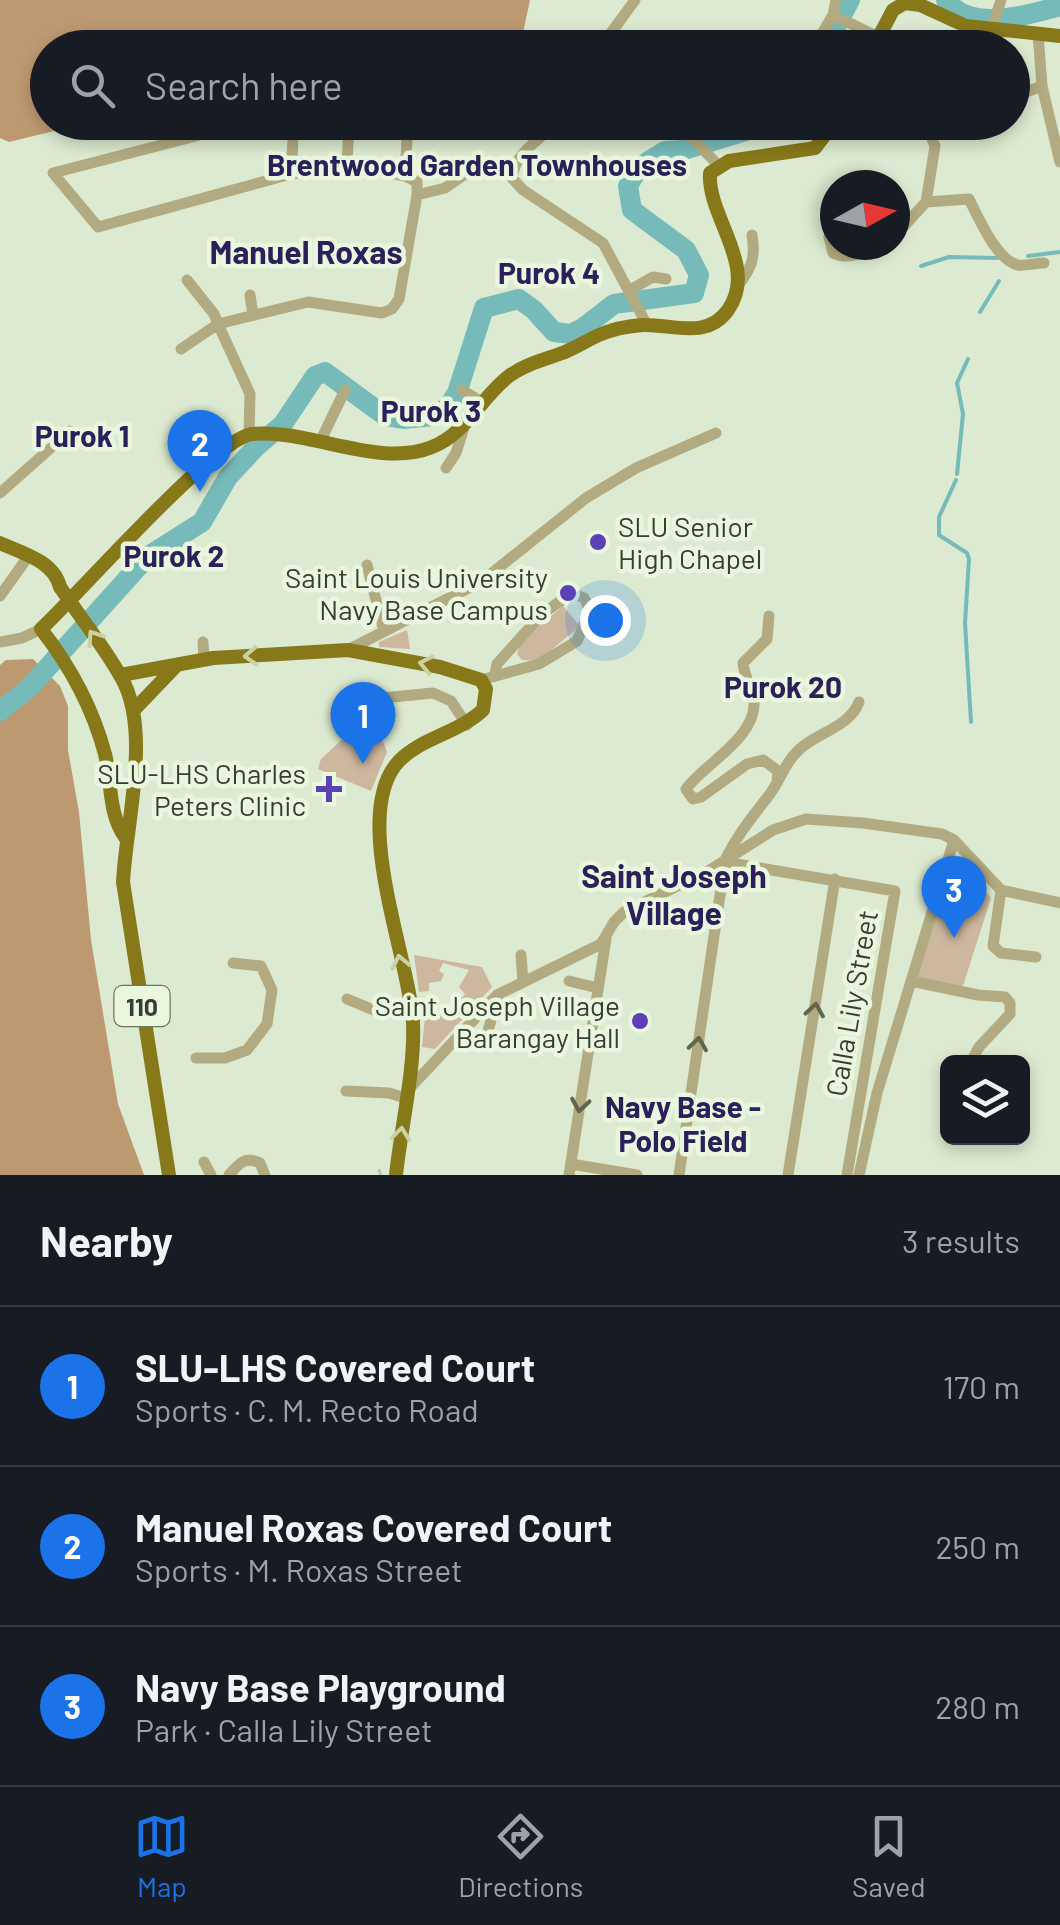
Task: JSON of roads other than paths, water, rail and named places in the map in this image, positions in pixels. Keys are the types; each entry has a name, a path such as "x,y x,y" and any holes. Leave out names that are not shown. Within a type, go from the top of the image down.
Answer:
{"main road":[{"path":"882,30 893,10 906,3 920,4 962,25 1012,30"},
{"path":"1030,33 1060,36"},
{"path":"125,837 116,824 110,774 98,732 67,667 42,628 176,493 231,443 249,434 386,451 417,451 442,442 465,424 500,383 519,369 601,334 647,325 684,329 707,326 729,310 736,287 731,244 709,184 715,161 815,148 821,140"},
{"name":"110","path":"0,543 24,558 35,556 60,580 60,588 120,674 133,711 136,758 122,882 169,1175"},
{"path":"120,674 204,659 348,650 488,677 483,710 467,725 419,747 399,761 386,780 381,802 385,894 413,1022 391,1173"},
{"path":"133,711 177,664"}],"street":[{"path":"613,30 635,0"},
{"path":"836,0 839,18 857,30"},
{"path":"992,27 1000,2"},
{"path":"829,30 839,18"},
{"path":"1038,34 1042,86 1060,162"},
{"path":"1030,90 1042,86"},
{"path":"180,140 53,173 98,227 291,174 347,165 405,176 417,182 418,195 399,299 392,309 382,313 308,302 218,324 181,348"},
{"path":"291,174 293,140"},
{"path":"347,165 348,140"},
{"path":"405,176 407,140"},
{"path":"538,140 516,162 512,178 523,190 603,243 647,325"},
{"path":"696,140 715,161"},
{"path":"910,220 926,202 933,140"},
{"path":"418,195 445,188 484,161"},
{"path":"926,202 968,199 989,238 1009,261 1019,265 1044,263"},
{"path":"736,287 751,270 752,236"},
{"path":"633,296 653,277 666,279"},
{"path":"188,280 214,314 250,394 249,434"},
{"path":"250,295 254,315"},
{"path":"320,442 345,390"},
{"path":"462,390 483,404"},
{"path":"446,468 456,453 465,424"},
{"path":"0,493 70,432"},
{"path":"348,650 482,581 586,498 636,468 716,433"},
{"path":"0,596 24,558"},
{"path":"367,564 384,631"},
{"path":"572,593 584,598 590,610 576,641 539,664 488,677 548,609 572,593"},
{"path":"769,616 767,639 743,663 754,698 752,713 732,745 686,789 693,799 702,797 747,764 764,760 778,771 777,782"},
{"path":"0,642 22,638 42,628"},
{"path":"202,642 204,659"},
{"path":"342,702 433,692 451,701 467,725"},
{"path":"679,1175 710,937 724,861 791,758 808,740 850,717 859,702"},
{"path":"637,1175 570,1169 599,1013 598,988 606,939 624,912 724,861 773,830 806,819 930,831 954,840 1001,890 1060,903"},
{"path":"859,1175 877,1092 954,840"},
{"name":"Calla Lily Street","path":"724,861 895,890 847,1175"},
{"path":"788,1175 836,880"},
{"path":"1001,890 993,946 1001,953 1036,958"},
{"path":"346,1090 405,1095 497,996 606,939"},
{"path":"520,955 523,982"},
{"path":"196,1058 226,1058 247,1050 267,1024 272,990 260,966 233,962"},
{"path":"911,980 1006,997 1010,1014 975,1055"},
{"path":"569,981 598,988"},
{"path":"485,1042 497,996"},
{"path":"347,999 381,1013 400,1014 410,1004"},
{"path":"229,1175 242,1160 250,1158 260,1163 265,1175"},
{"path":"204,1162 211,1175"}],"waterway":[{"path":"834,30 850,0"},
{"path":"946,0 956,10 984,19 1016,17 1060,6"},
{"path":"0,711 30,687 147,557 202,522 228,477 283,424 315,376 325,372 385,416 433,416 448,407 457,393 484,308 519,299 554,332 571,334 614,304 694,293 699,275 686,250 632,210 628,186 639,167 665,151 716,140"},
{"path":"1028,256 1060,252"},
{"path":"921,266 949,257 997,258"},
{"path":"980,312 999,281"},
{"path":"957,474 963,414 957,383 968,359"},
{"path":"956,480 939,517 939,535 967,553 969,559 965,623 971,722"}],"place":[{"name":"Manuel Roxas Covered Court","path":"200,492"},
{"name":"SLU Senior High Chapel","path":"598,542"},
{"name":"Saint Louis University Navy Base Campus","path":"568,593"},
{"name":"SLU-LHS Covered Court","path":"363,764"},
{"name":"SLU-LHS Charles Peters Clinic","path":"329,789"},
{"name":"Navy Base Playground","path":"954,938"},
{"name":"Saint Joseph Village Barangay Hall","path":"640,1021"}],"district":[{"name":"Brentwood Garden Townhouses","path":"477,164"},
{"name":"Manuel Roxas","path":"306,251"},
{"name":"Purok 4","path":"549,272"},
{"name":"Purok 3","path":"431,410"},
{"name":"Purok 1","path":"82,435"},
{"name":"Purok 2","path":"174,555"},
{"name":"Purok 20","path":"783,686"},
{"name":"Saint Joseph Village","path":"674,894"},
{"name":"Navy Base - Polo Field","path":"683,1123"}]}
